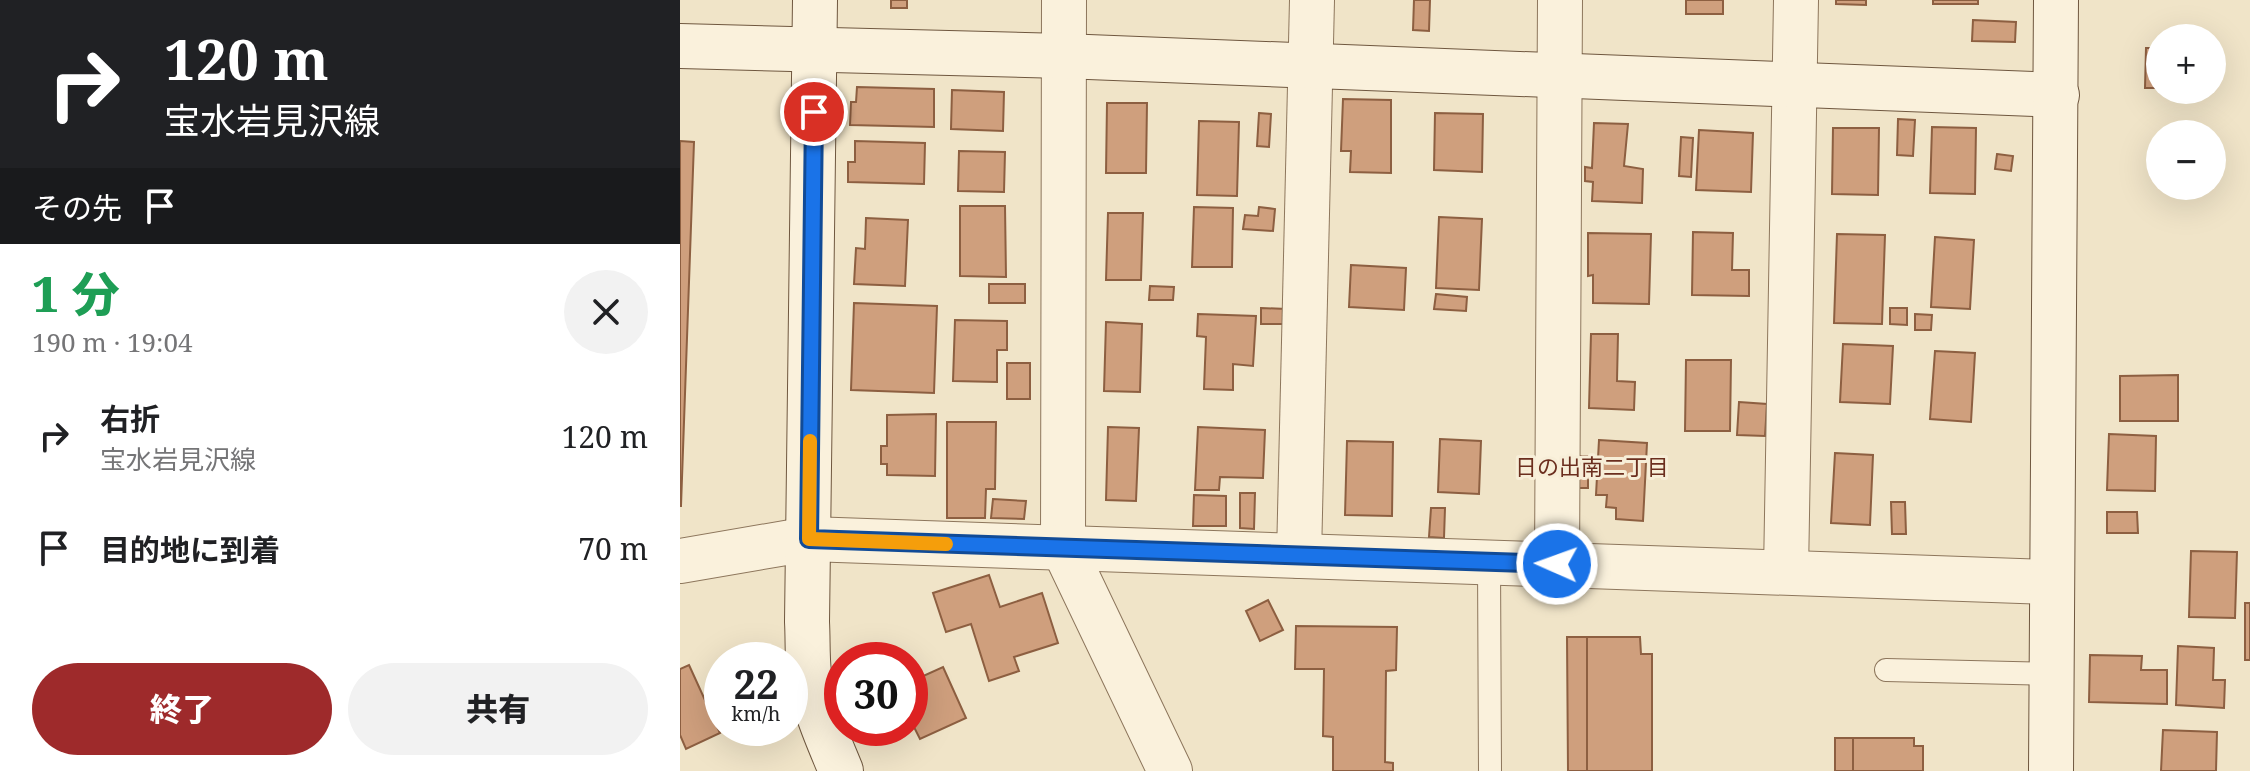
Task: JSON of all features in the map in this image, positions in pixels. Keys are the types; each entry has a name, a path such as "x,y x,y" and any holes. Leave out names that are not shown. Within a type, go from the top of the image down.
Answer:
{"street":[{"path":"815,0 807,622 809,672 814,701 841,771"},
{"path":"1064,0 1063,547 1170,771"},
{"path":"1299,556 1312,0"},
{"path":"1557,564 1560,0"},
{"path":"1786,572 1796,0"},
{"path":"2051,771 2056,0"},
{"path":"680,46 1063,56 2057,95"},
{"path":"680,561 809,539 2051,582"}],"lane":[{"path":"1489,562 1490,771"},
{"path":"1886,670 2050,674"}],"building":[{"path":"891,0 907,0 907,8 891,8"},
{"path":"1414,0 1430,0 1429,31 1413,30"},
{"path":"1686,0 1723,0 1723,14 1686,14"},
{"path":"1836,0 1866,0 1866,5 1836,4"},
{"path":"1933,0 1978,0 1978,4 1933,4"},
{"path":"1973,20 2016,22 2015,42 1972,41"},
{"path":"857,87 934,89 934,127 850,125 851,102 856,102"},
{"path":"952,90 1004,92 1003,131 951,129"},
{"path":"1343,99 1391,100 1391,173 1350,172 1351,151 1341,151"},
{"path":"1107,103 1147,103 1146,173 1106,173"},
{"path":"1259,113 1271,114 1269,147 1257,146"},
{"path":"1435,113 1483,114 1482,172 1434,170"},
{"path":"1898,119 1915,120 1913,156 1897,155"},
{"path":"1199,121 1239,122 1237,196 1197,195"},
{"path":"1594,123 1628,124 1624,166 1643,169 1642,203 1592,201 1593,182 1585,181 1585,167 1592,168"},
{"path":"1932,127 1976,128 1975,194 1930,193"},
{"path":"1833,128 1879,128 1878,195 1832,194"},
{"path":"1699,130 1753,133 1751,192 1696,190"},
{"path":"1681,137 1693,138 1691,177 1679,176"},
{"path":"680,141 694,142 681,506 680,506"},
{"path":"855,141 925,143 924,184 848,182 848,162 855,162"},
{"path":"959,151 1005,152 1004,192 958,191"},
{"path":"1997,154 2013,156 2011,171 1995,169"},
{"path":"960,206 1005,206 1006,277 960,276"},
{"path":"1194,207 1233,208 1232,267 1192,267"},
{"path":"1259,207 1275,209 1273,231 1243,229 1245,215 1258,216"},
{"path":"1108,213 1143,213 1141,280 1106,280"},
{"path":"1439,217 1482,219 1479,290 1436,288"},
{"path":"866,218 908,220 905,286 854,284 856,248 865,249"},
{"path":"1693,232 1733,233 1732,270 1749,270 1749,296 1692,295"},
{"path":"1588,233 1651,234 1649,304 1593,303 1593,275 1588,276"},
{"path":"1837,234 1885,235 1882,324 1834,323"},
{"path":"1935,237 1974,240 1970,309 1931,307"},
{"path":"1351,265 1406,268 1404,310 1349,307"},
{"path":"989,284 1025,284 1025,303 989,303"},
{"path":"1150,286 1174,287 1173,300 1149,300"},
{"path":"1436,294 1467,297 1466,311 1434,309"},
{"path":"854,303 937,306 934,393 851,390"},
{"path":"1261,308 1286,309 1285,324 1261,324"},
{"path":"1890,308 1907,308 1907,325 1890,324"},
{"path":"1198,314 1256,316 1253,366 1233,364 1233,390 1204,389 1206,337 1197,336"},
{"path":"1915,314 1932,315 1931,330 1915,330"},
{"path":"955,320 1007,321 1007,350 997,350 997,382 953,381"},
{"path":"1106,322 1142,324 1140,392 1104,391"},
{"path":"1591,334 1618,334 1617,381 1635,382 1634,410 1589,408"},
{"path":"1843,344 1893,346 1890,404 1840,402"},
{"path":"1935,351 1975,353 1971,422 1930,419"},
{"path":"1686,360 1731,360 1730,431 1685,431"},
{"path":"1007,363 1030,363 1030,399 1007,399"},
{"path":"2178,375 2178,421 2120,421 2120,376"},
{"path":"1739,402 1767,404 1765,436 1737,435"},
{"path":"936,414 935,476 887,475 887,464 881,464 881,446 887,446 887,415"},
{"path":"947,422 996,422 995,489 986,489 985,518 947,518"},
{"path":"1108,427 1139,428 1136,501 1106,500"},
{"path":"1198,427 1265,430 1263,478 1220,477 1219,490 1195,490"},
{"path":"2109,434 2156,436 2155,491 2107,490"},
{"path":"1440,439 1481,441 1479,494 1438,492"},
{"path":"1599,440 1647,443 1643,521 1616,519 1616,508 1606,507 1607,495 1596,495"},
{"path":"1347,441 1393,442 1392,516 1345,515"},
{"path":"1835,453 1873,455 1870,525 1831,523"},
{"path":"1572,456 1588,456 1588,488 1572,488"},
{"path":"1240,493 1255,493 1254,529 1240,528"},
{"path":"1194,495 1226,496 1226,526 1193,526"},
{"path":"993,499 1026,501 1024,519 991,518"},
{"path":"1891,502 1905,502 1906,534 1892,534"},
{"path":"1431,508 1445,508 1444,538 1429,537"},
{"path":"2107,512 2137,512 2138,533 2107,533"},
{"path":"2191,551 2237,552 2235,618 2189,617"},
{"path":"989,575 1000,607 1042,593 1058,643 1014,657 1019,671 989,681 971,624 946,632 933,593"},
{"path":"1268,600 1283,630 1260,641 1246,611"},
{"path":"2245,603 2250,603 2250,660 2245,660"},
{"path":"1296,626 1397,627 1396,670 1386,671 1385,762 1393,763 1393,771 1333,771 1333,737 1323,736 1324,669 1295,669"},
{"path":"1567,637 1587,637 1587,771 1568,771"},
{"path":"1587,637 1640,637 1641,654 1652,654 1652,771 1587,771"},
{"path":"2178,646 2214,648 2213,680 2225,680 2224,708 2176,705"},
{"path":"2090,655 2142,656 2141,670 2167,670 2167,704 2089,702"},
{"path":"689,665 704,698 704,741 686,749 680,735 680,669"},
{"path":"943,667 966,718 928,735 928,674"},
{"path":"2163,730 2217,732 2216,771 2161,771"},
{"path":"1835,738 1853,738 1853,771 1835,771"},
{"path":"1853,738 1914,738 1914,746 1923,746 1923,771 1853,771"}],"slow traffic":[{"path":"810,441 809,539 946,544"}],"district":[{"name":"日の出南二丁目","path":"1592,466"}],"route":[{"path":"814,112 809,539 1557,564"}]}
